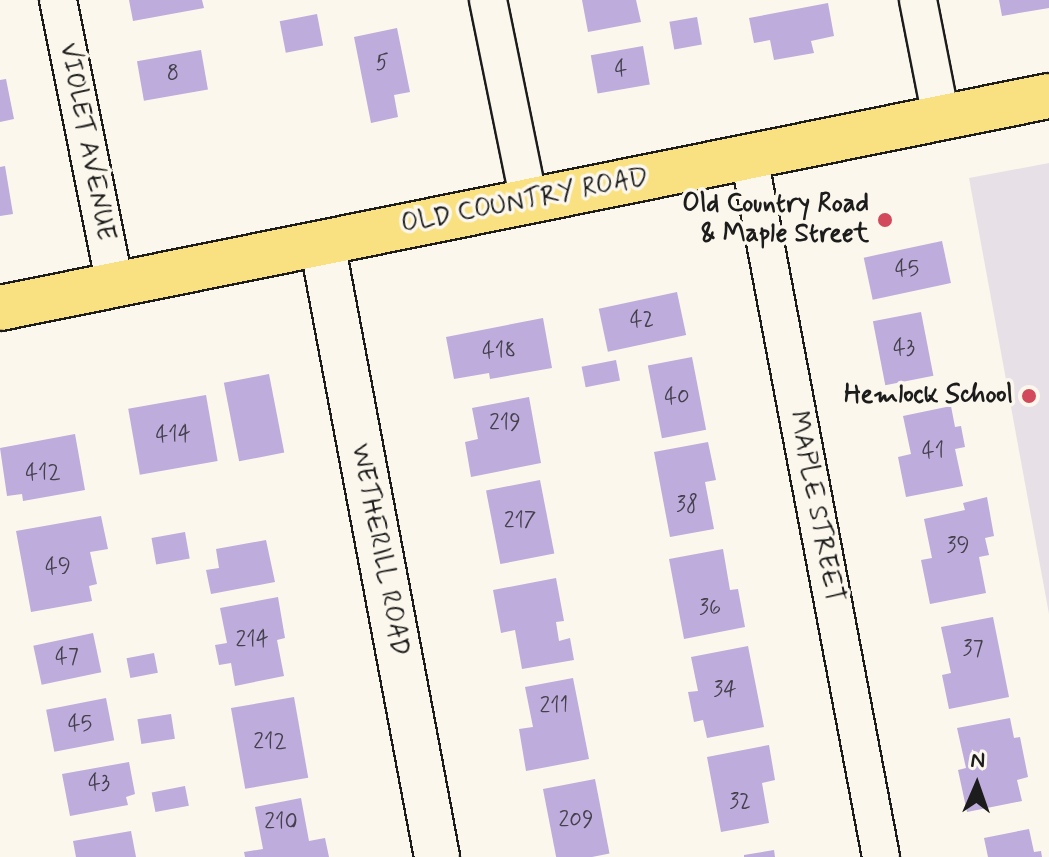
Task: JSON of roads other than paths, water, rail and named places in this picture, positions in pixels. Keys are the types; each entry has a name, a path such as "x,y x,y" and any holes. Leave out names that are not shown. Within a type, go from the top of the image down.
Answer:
{"main road":[{"name":"OLD COUNTRY ROAD","path":"0,308 1049,96"}],"street":[{"name":"VIOLET AVENUE","path":"58,0 115,284"},
{"path":"488,0 529,201"},
{"path":"918,0 941,117"},
{"name":"MAPLE STREET","path":"749,157 881,857"},
{"name":"WETHERILL ROAD","path":"322,243 437,857"}],"place":[{"name":"Old Country Road & Maple Street","path":"885,220"},
{"name":"Hemlock School","path":"1029,396"}]}
